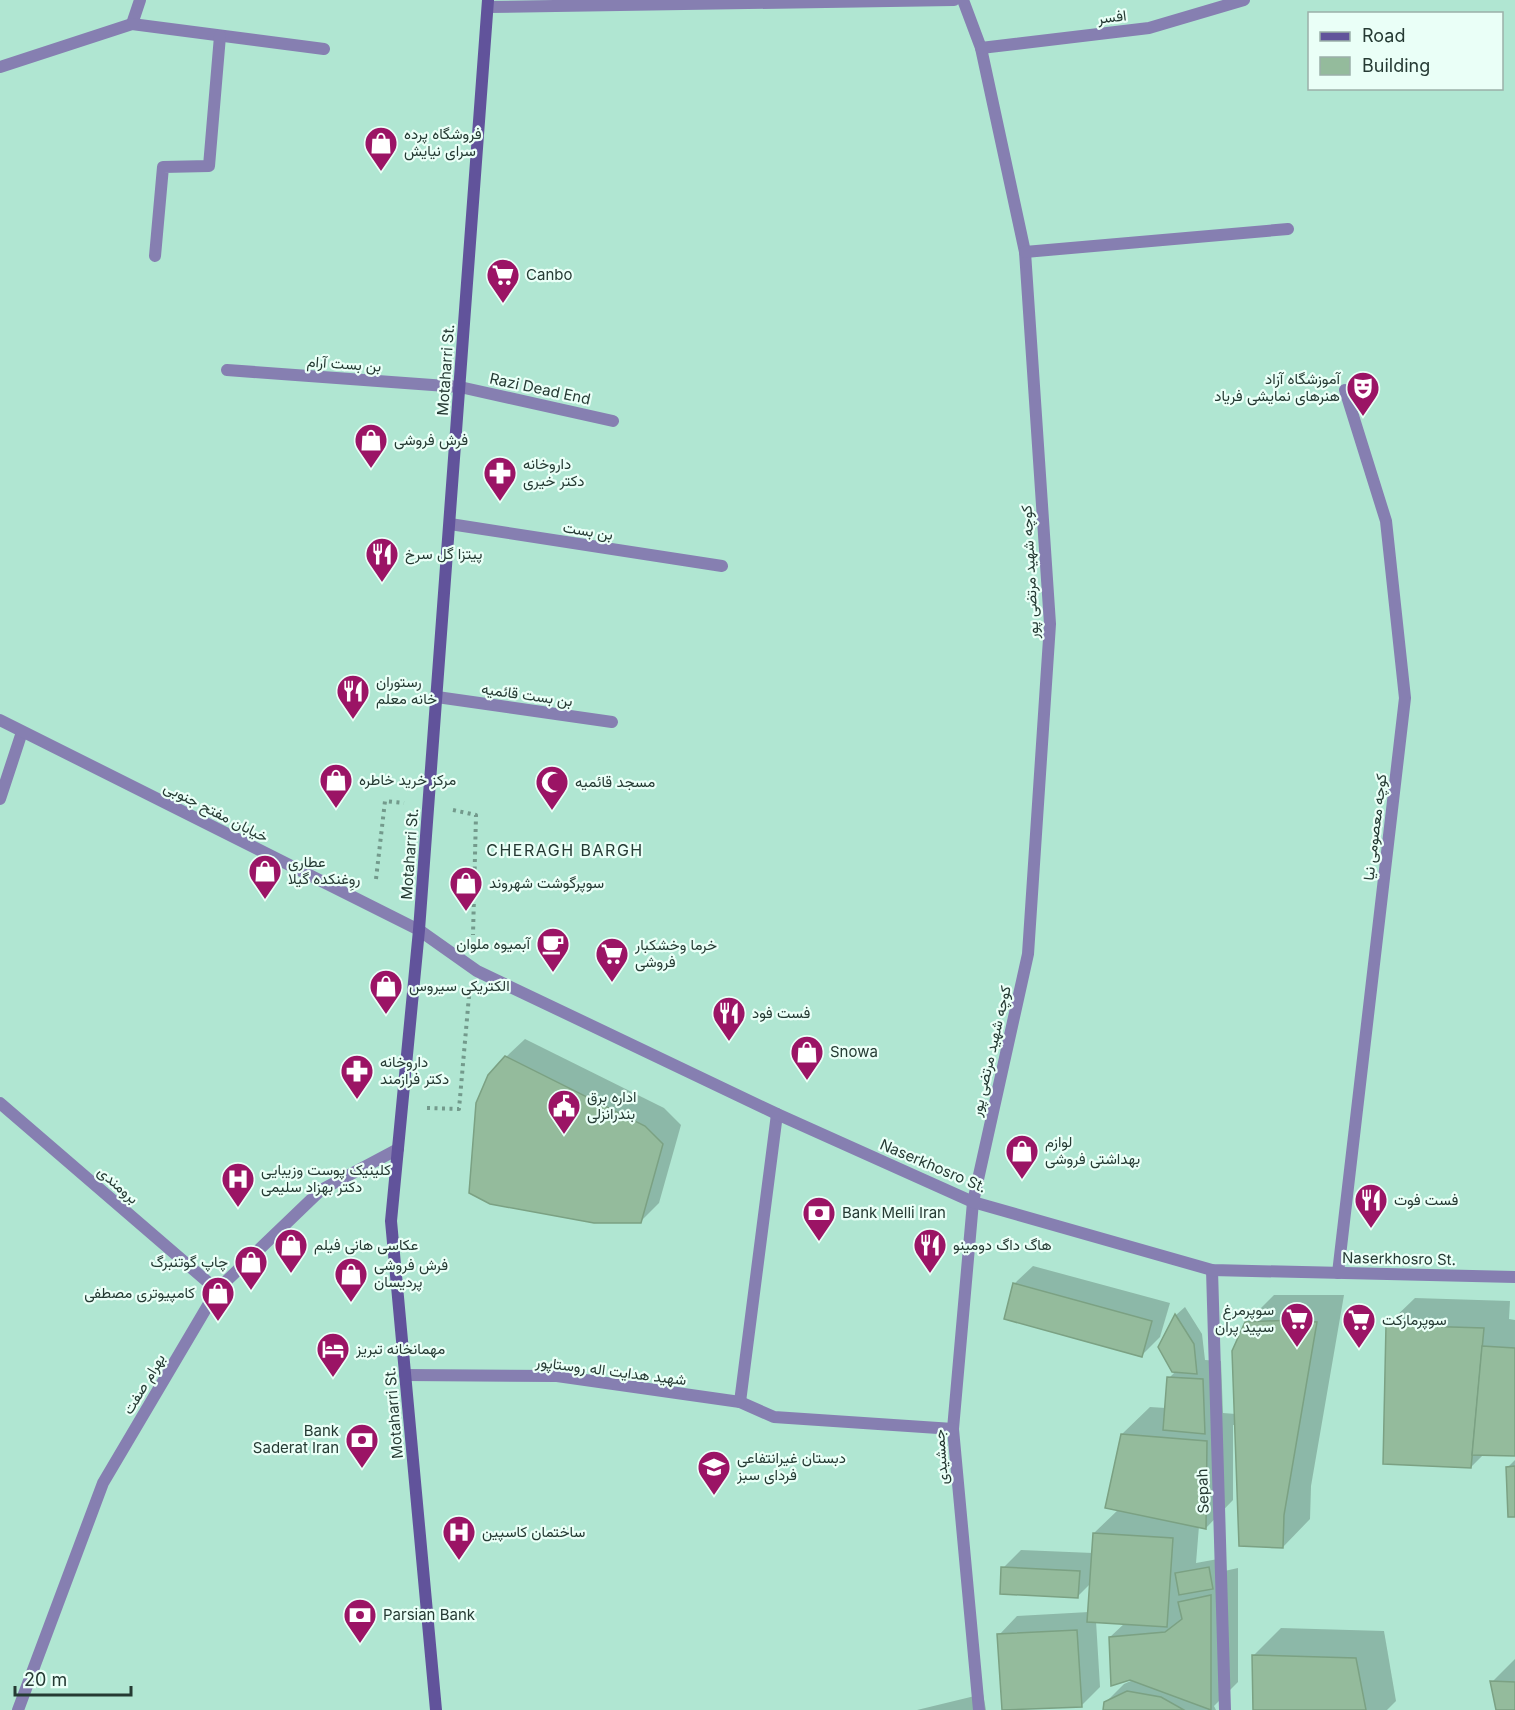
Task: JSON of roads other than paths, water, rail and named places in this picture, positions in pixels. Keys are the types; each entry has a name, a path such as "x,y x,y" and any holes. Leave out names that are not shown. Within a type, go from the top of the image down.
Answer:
{"main road":[{"name":"Motaharri St.","path":"436,1710 392,1221 419,930 488,4"}],"street":[{"path":"132,24 140,0"},
{"path":"488,4 954,0"},
{"name":"کوچه شهید مرتضی پور","path":"963,0 981,48 1025,252 1050,624 1028,954 973,1202"},
{"name":"افسر","path":"981,48 1149,28 1244,0"},
{"path":"0,67 132,24 324,49"},
{"path":"155,256 163,168 209,166 220,36"},
{"path":"1025,252 1288,229"},
{"name":"بن بست آرام","path":"227,370 460,387"},
{"name":"Razi Dead End","path":"460,387 613,420"},
{"name":"کوچه معصومی نیا","path":"1338,1273 1405,698 1386,521 1345,390"},
{"name":"بن بست","path":"450,524 722,566"},
{"name":"بن بست قائمیه","path":"437,697 612,722"},
{"name":"خیابان مفتح جنوبی","path":"0,720 419,930"},
{"path":"0,799 22,732"},
{"name":"Naserkhosro St.","path":"419,930 477,971 777,1114 973,1202 1212,1270 1515,1277"},
{"name":"برومندی","path":"0,1103 217,1290"},
{"path":"740,1402 777,1114"},
{"name":"بهرام صفت","path":"18,1710 103,1483 217,1290 321,1190 398,1149"},
{"name":"جمشیدی","path":"973,1202 953,1429 979,1710"},
{"name":"Sepah","path":"1212,1270 1225,1710"},
{"name":"شهید هدایت اله روستاپور","path":"405,1375 557,1376 740,1402 774,1417 953,1429"}],"place":[{"name":"فروشگاه پرده سرای نیایش","path":"381,172"},
{"name":"Canbo","path":"503,304"},
{"name":"آموزشگاه آزاد هنرهای نمایشی فریاد","path":"1363,417"},
{"name":"فرش فروشی","path":"371,469"},
{"name":"داروخانه دکتر خیری","path":"500,502"},
{"name":"پیتزا گل سرخ","path":"382,583"},
{"name":"رستوران خانه معلم","path":"353,720"},
{"name":"مرکز خرید خاطره","path":"336,809"},
{"name":"مسجد قائمیه","path":"552,811"},
{"name":"عطاری روِغنکده گیلا","path":"265,900"},
{"name":"سوپرگوشت شهروند","path":"466,912"},
{"name":"آبمیوه ملوان","path":"553,973"},
{"name":"خرما وخشکبار فروشی","path":"612,983"},
{"name":"الکتریکی سیروس","path":"386,1015"},
{"name":"فست فود","path":"729,1042"},
{"name":"Snowa","path":"807,1081"},
{"name":"داروخانه دکتر فرازمند","path":"357,1100"},
{"name":"اداره برق بندرانزلی","path":"564,1135"},
{"name":"لوازم بهداشتی فروشی","path":"1022,1180"},
{"name":"کلینیک پوست وزیبایی دکتر بهزاد سلیمی","path":"238,1208"},
{"name":"فست فوت","path":"1371,1229"},
{"name":"Bank Melli Iran","path":"819,1242"},
{"name":"عکاسی هانی فیلم","path":"291,1274"},
{"name":"هاگ داگ دومینو","path":"930,1274"},
{"name":"چاپ گوتنبرگ","path":"251,1291"},
{"name":"فرش فروشی پردیسان","path":"351,1303"},
{"name":"کامپیوتری مصطفی","path":"218,1322"},
{"name":"سوپرمرغ سپید پران","path":"1297,1348"},
{"name":"سوپرمارکت","path":"1359,1349"},
{"name":"مهمانخانه تبریز","path":"333,1378"},
{"name":"Bank Saderat Iran","path":"362,1469"},
{"name":"دبستان غیرانتفاعی فردای سبز","path":"714,1496"},
{"name":"ساختمان کاسپین","path":"459,1561"},
{"name":"Parsian Bank","path":"360,1644"}],"district":[{"name":"CHERAGH BARGH","path":"565,850"}]}
